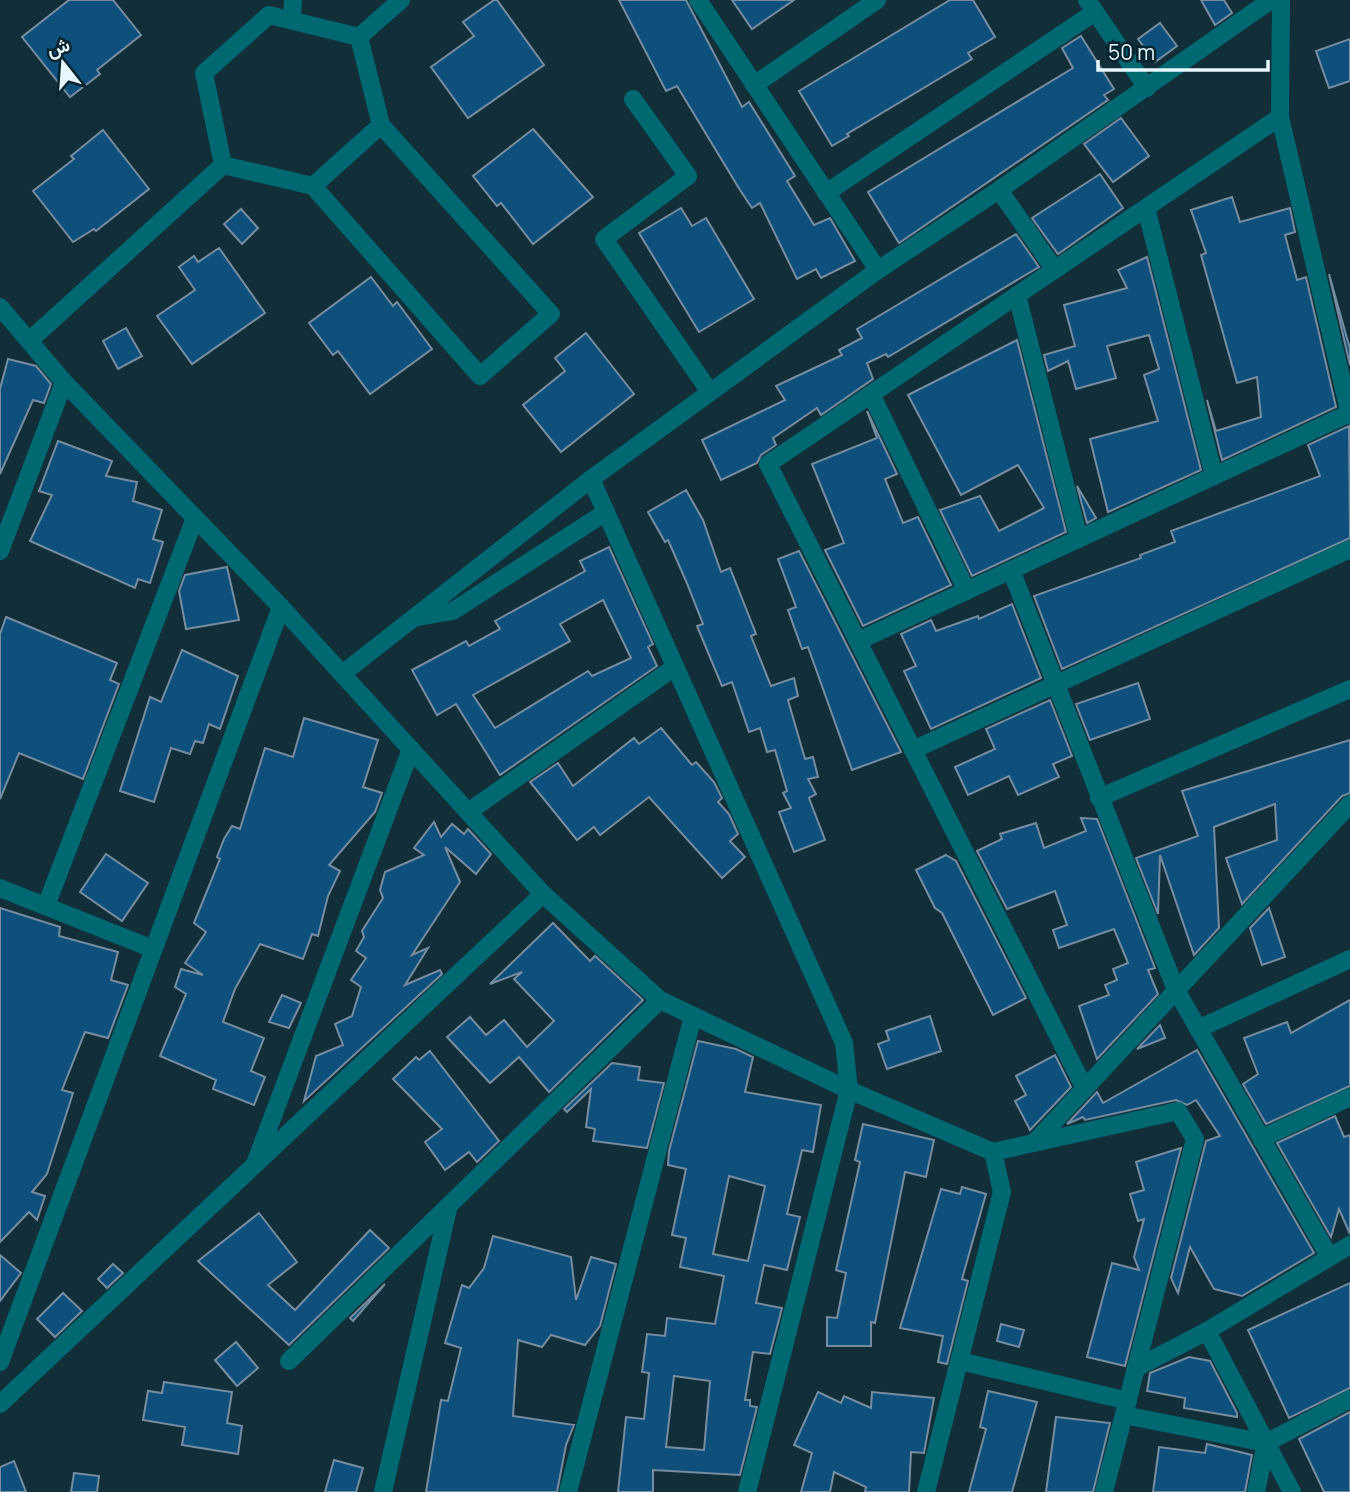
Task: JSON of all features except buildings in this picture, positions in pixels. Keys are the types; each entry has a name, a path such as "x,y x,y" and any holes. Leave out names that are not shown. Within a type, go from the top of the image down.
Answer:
{"street":[{"path":"292,20 293,0"},
{"path":"359,37 401,0"},
{"path":"698,0 878,270"},
{"path":"754,85 877,0"},
{"path":"342,674 591,479 878,270 999,190 1271,0"},
{"path":"858,641 1350,414 1280,117 1281,0"},
{"path":"826,193 1091,6 1147,88"},
{"path":"223,165 204,72 269,15 359,37"},
{"path":"223,165 313,186 480,376 551,314 381,125 359,37"},
{"path":"634,99 688,176 604,239 710,392"},
{"path":"1085,1088 768,464 1280,117"},
{"path":"313,186 381,125"},
{"path":"29,341 223,165"},
{"path":"999,190 1055,270"},
{"path":"1146,208 1214,476"},
{"path":"1017,295 1079,539"},
{"path":"0,307 64,383 281,607 543,894 660,1000 849,1090 993,1152 1178,1111 1195,1139 1104,1492"},
{"path":"0,551 64,383"},
{"path":"871,394 967,591"},
{"path":"591,479 844,1043 849,1090 747,1492"},
{"path":"414,618 453,611 606,512"},
{"path":"46,906 195,518"},
{"path":"913,750 1350,549"},
{"path":"1011,570 1176,990 1329,1256"},
{"path":"0,1362 281,607"},
{"path":"468,812 675,667"},
{"path":"1099,798 1350,689"},
{"path":"255,1164 411,749"},
{"path":"1034,1143 1350,804"},
{"path":"0,888 153,949"},
{"path":"0,1404 543,894"},
{"path":"1198,1029 1350,959"},
{"path":"289,1361 660,1000"},
{"path":"568,1492 693,1016"},
{"path":"1262,1138 1350,1097"},
{"path":"926,1492 1002,1192 993,1152"},
{"path":"383,1492 448,1209"},
{"path":"1136,1368 1207,1331 1350,1245"},
{"path":"1207,1331 1292,1492"},
{"path":"960,1361 1126,1408 1266,1443 1350,1399"},
{"path":"1256,1492 1266,1443"}]}
